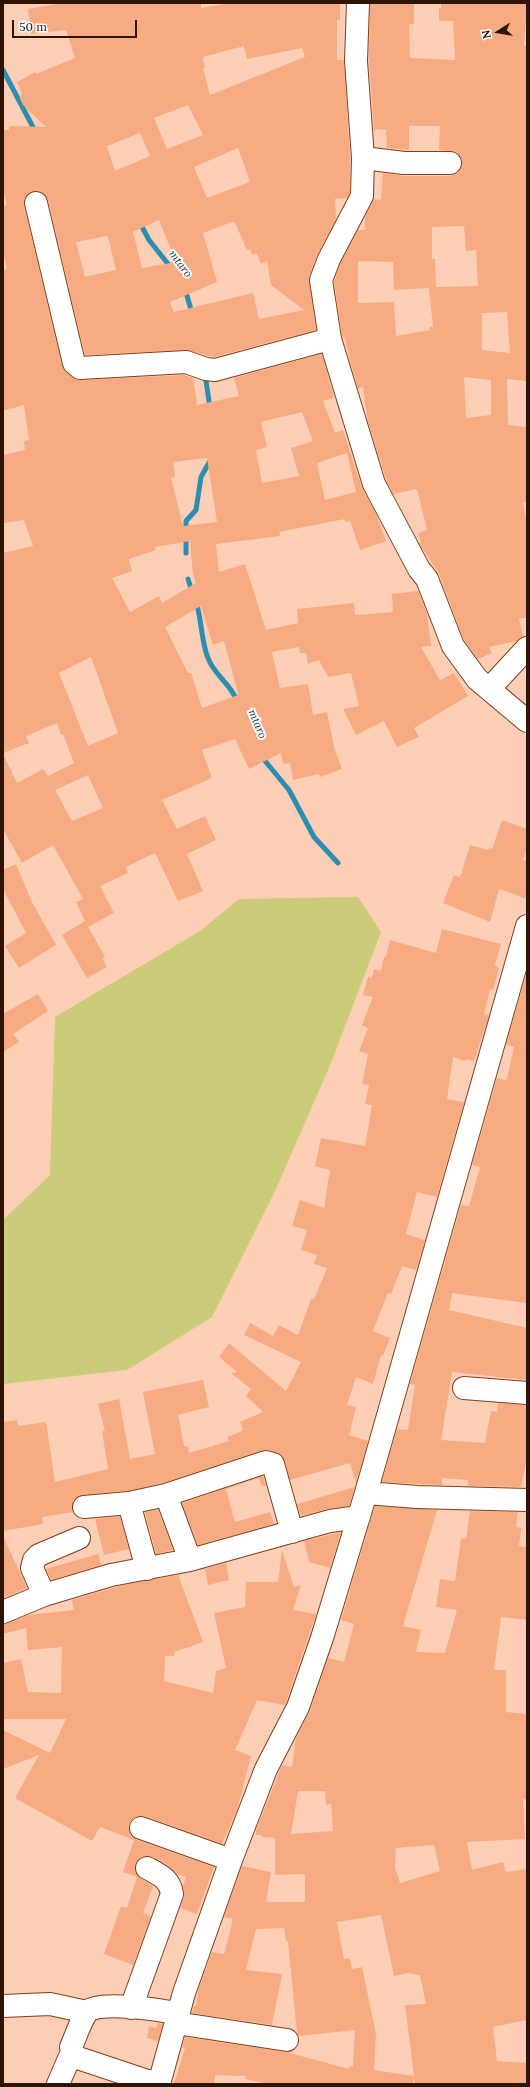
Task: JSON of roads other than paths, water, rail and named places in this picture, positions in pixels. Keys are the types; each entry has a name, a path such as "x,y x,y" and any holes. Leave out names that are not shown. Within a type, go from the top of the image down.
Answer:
{"street":[{"path":"358,3 356,61 363,158 362,196 329,259 321,280 330,339 374,484 419,569 427,579 453,646 476,679 527,721"},
{"path":"363,158 404,164 450,163"},
{"path":"36,204 74,363 80,368 186,362 202,368 215,370 330,339"},
{"path":"489,690 527,648"},
{"path":"72,2052 78,2058 160,2084 184,1993 231,1860 266,1769 298,1707 322,1638 359,1517 522,960 527,926"},
{"path":"464,1388 527,1393"},
{"path":"84,1507 129,1503 166,1495 266,1462 270,1462 273,1464 292,1532"},
{"path":"366,1493 527,1500"},
{"path":"166,1495 190,1560"},
{"path":"129,1503 147,1569"},
{"path":"3,1612 44,1595 111,1575 190,1560 330,1521 359,1517"},
{"path":"44,1595 32,1568 34,1560 39,1555 79,1538"},
{"path":"141,1828 231,1860"},
{"path":"131,2008 172,1894 171,1885 165,1879 148,1868"},
{"path":"3,2006 50,2004 87,2012"},
{"path":"58,2084 72,2052 71,2046 87,2012 93,2007 131,2008 177,2019 286,2040"}],"waterway":[{"name":"mtaro","path":"3,70 35,131"},
{"name":"mtaro","path":"140,223 149,240 172,269"},
{"name":"mtaro","path":"185,289 192,313"},
{"name":"mtaro","path":"205,374 210,408"},
{"name":"mtaro","path":"186,553 186,521 196,510 201,477 211,459"},
{"name":"mtaro","path":"188,579 192,591"},
{"name":"mtaro","path":"196,602 208,658 214,670 231,690 237,701"},
{"name":"mtaro","path":"261,756 289,790 314,837 338,863"}]}
